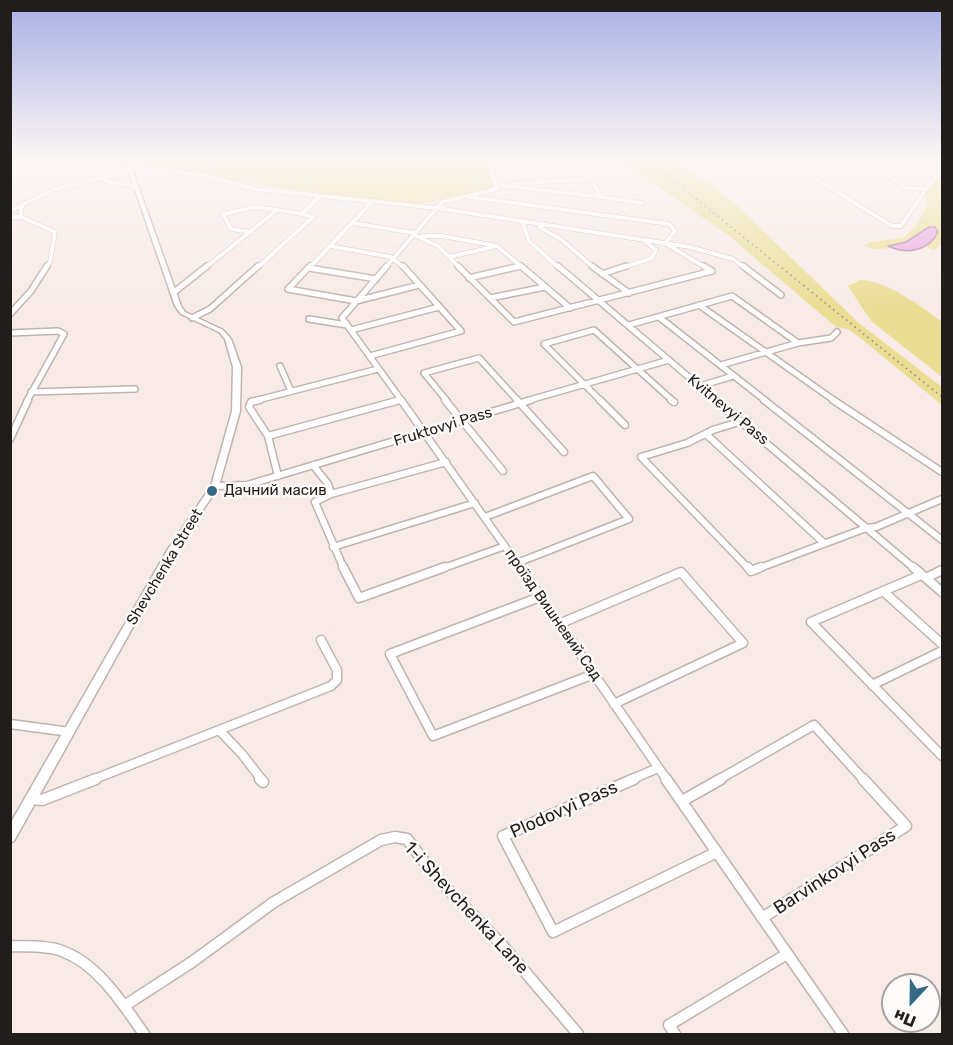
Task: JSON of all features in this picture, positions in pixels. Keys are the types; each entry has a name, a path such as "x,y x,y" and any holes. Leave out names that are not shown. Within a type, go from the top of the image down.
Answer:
{"street":[{"path":"21,210 21,217"},
{"name":"Shevchenka Street","path":"10,837 171,551 215,486 236,411 237,367 228,339 220,331 192,318 178,306 143,210"},
{"path":"242,210 223,214 231,229 250,232"},
{"path":"173,293 277,210 313,217 221,300 210,309 192,318"},
{"path":"302,214 306,210"},
{"path":"365,210 288,289 356,301 419,285"},
{"path":"350,327 342,318 393,258 417,235 436,210"},
{"path":"449,210 665,243 730,257 781,295"},
{"path":"564,210 669,224 675,231 665,243"},
{"path":"866,210 892,226 901,226 912,210"},
{"path":"10,217 21,217 55,232 50,262 31,291 10,314"},
{"path":"522,221 550,232 629,293"},
{"name":"Kvitnevyi Pass","path":"522,221 534,248 742,420 942,592"},
{"path":"352,223 497,246 570,308"},
{"path":"417,235 438,246 514,322 712,271 665,243"},
{"path":"602,274 652,258 656,250 654,246 641,239"},
{"path":"330,246 393,258 461,332 370,356"},
{"path":"449,257 497,246"},
{"path":"469,278 521,266"},
{"path":"309,268 376,279"},
{"path":"490,298 545,287"},
{"path":"629,326 732,296 798,343"},
{"path":"699,305 942,472"},
{"path":"309,319 350,327 439,307"},
{"path":"659,316 942,540"},
{"name":"проїзд Вишневий Сад","path":"350,327 423,433 485,517 843,1035"},
{"path":"625,425 544,344 594,330 674,402"},
{"path":"10,333 58,331 64,334 31,392 10,439"},
{"path":"721,365 798,343 831,338 837,332"},
{"path":"502,471 424,373 479,358 518,404 564,452"},
{"name":"Fruktovyi Pass","path":"215,486 247,485 669,360"},
{"path":"280,366 291,392"},
{"path":"278,476 268,436 253,416 249,407 251,402 378,369"},
{"path":"700,386 733,376"},
{"path":"31,392 135,389"},
{"path":"268,436 400,400"},
{"path":"742,420 707,435 641,457 751,571 866,528 876,527 942,499"},
{"path":"707,435 824,543"},
{"path":"446,462 331,494 315,502 333,547 359,598 505,546"},
{"path":"313,465 328,484 331,494"},
{"path":"485,517 593,476 629,519 517,563"},
{"path":"333,547 475,503"},
{"path":"942,570 883,591 811,622 942,756"},
{"path":"559,624 681,572 743,643 614,704"},
{"path":"883,591 942,644"},
{"path":"540,597 390,654 433,736 594,674"},
{"path":"31,799 42,800 331,686 337,680 337,670 321,640"},
{"path":"872,685 942,651"},
{"path":"10,724 70,732"},
{"name":"Barvinkovyi Pass","path":"682,801 814,725 906,826 762,918"},
{"path":"220,731 242,754 263,782"},
{"name":"Plodovyi Pass","path":"658,768 503,836 553,932 717,852"},
{"name":"1-i Shevchenka Lane","path":"124,1006 192,962 274,902 381,840 395,837 407,839 435,876 503,946 578,1035"},
{"path":"10,946 62,950 84,964 124,1006 144,1035"},
{"path":"675,1035 669,1024 787,954"}],"shaded area":[{"path":"692,210 741,210 860,324 942,387 942,405 859,337 848,329 836,327 728,235"},
{"path":"925,210 942,210 942,243 934,250 926,247 937,228 930,226 906,242 888,245 891,248 875,249 864,246 870,242 903,238 915,227"},
{"path":"929,227 935,227 938,232 923,247 910,251 888,246 906,242"},
{"path":"860,280 881,284 892,289 942,322 942,377 871,321 848,286"}],"railway":[{"path":"710,210 942,397"}],"place":[{"name":"Дачний масив","path":"212,491"}]}
